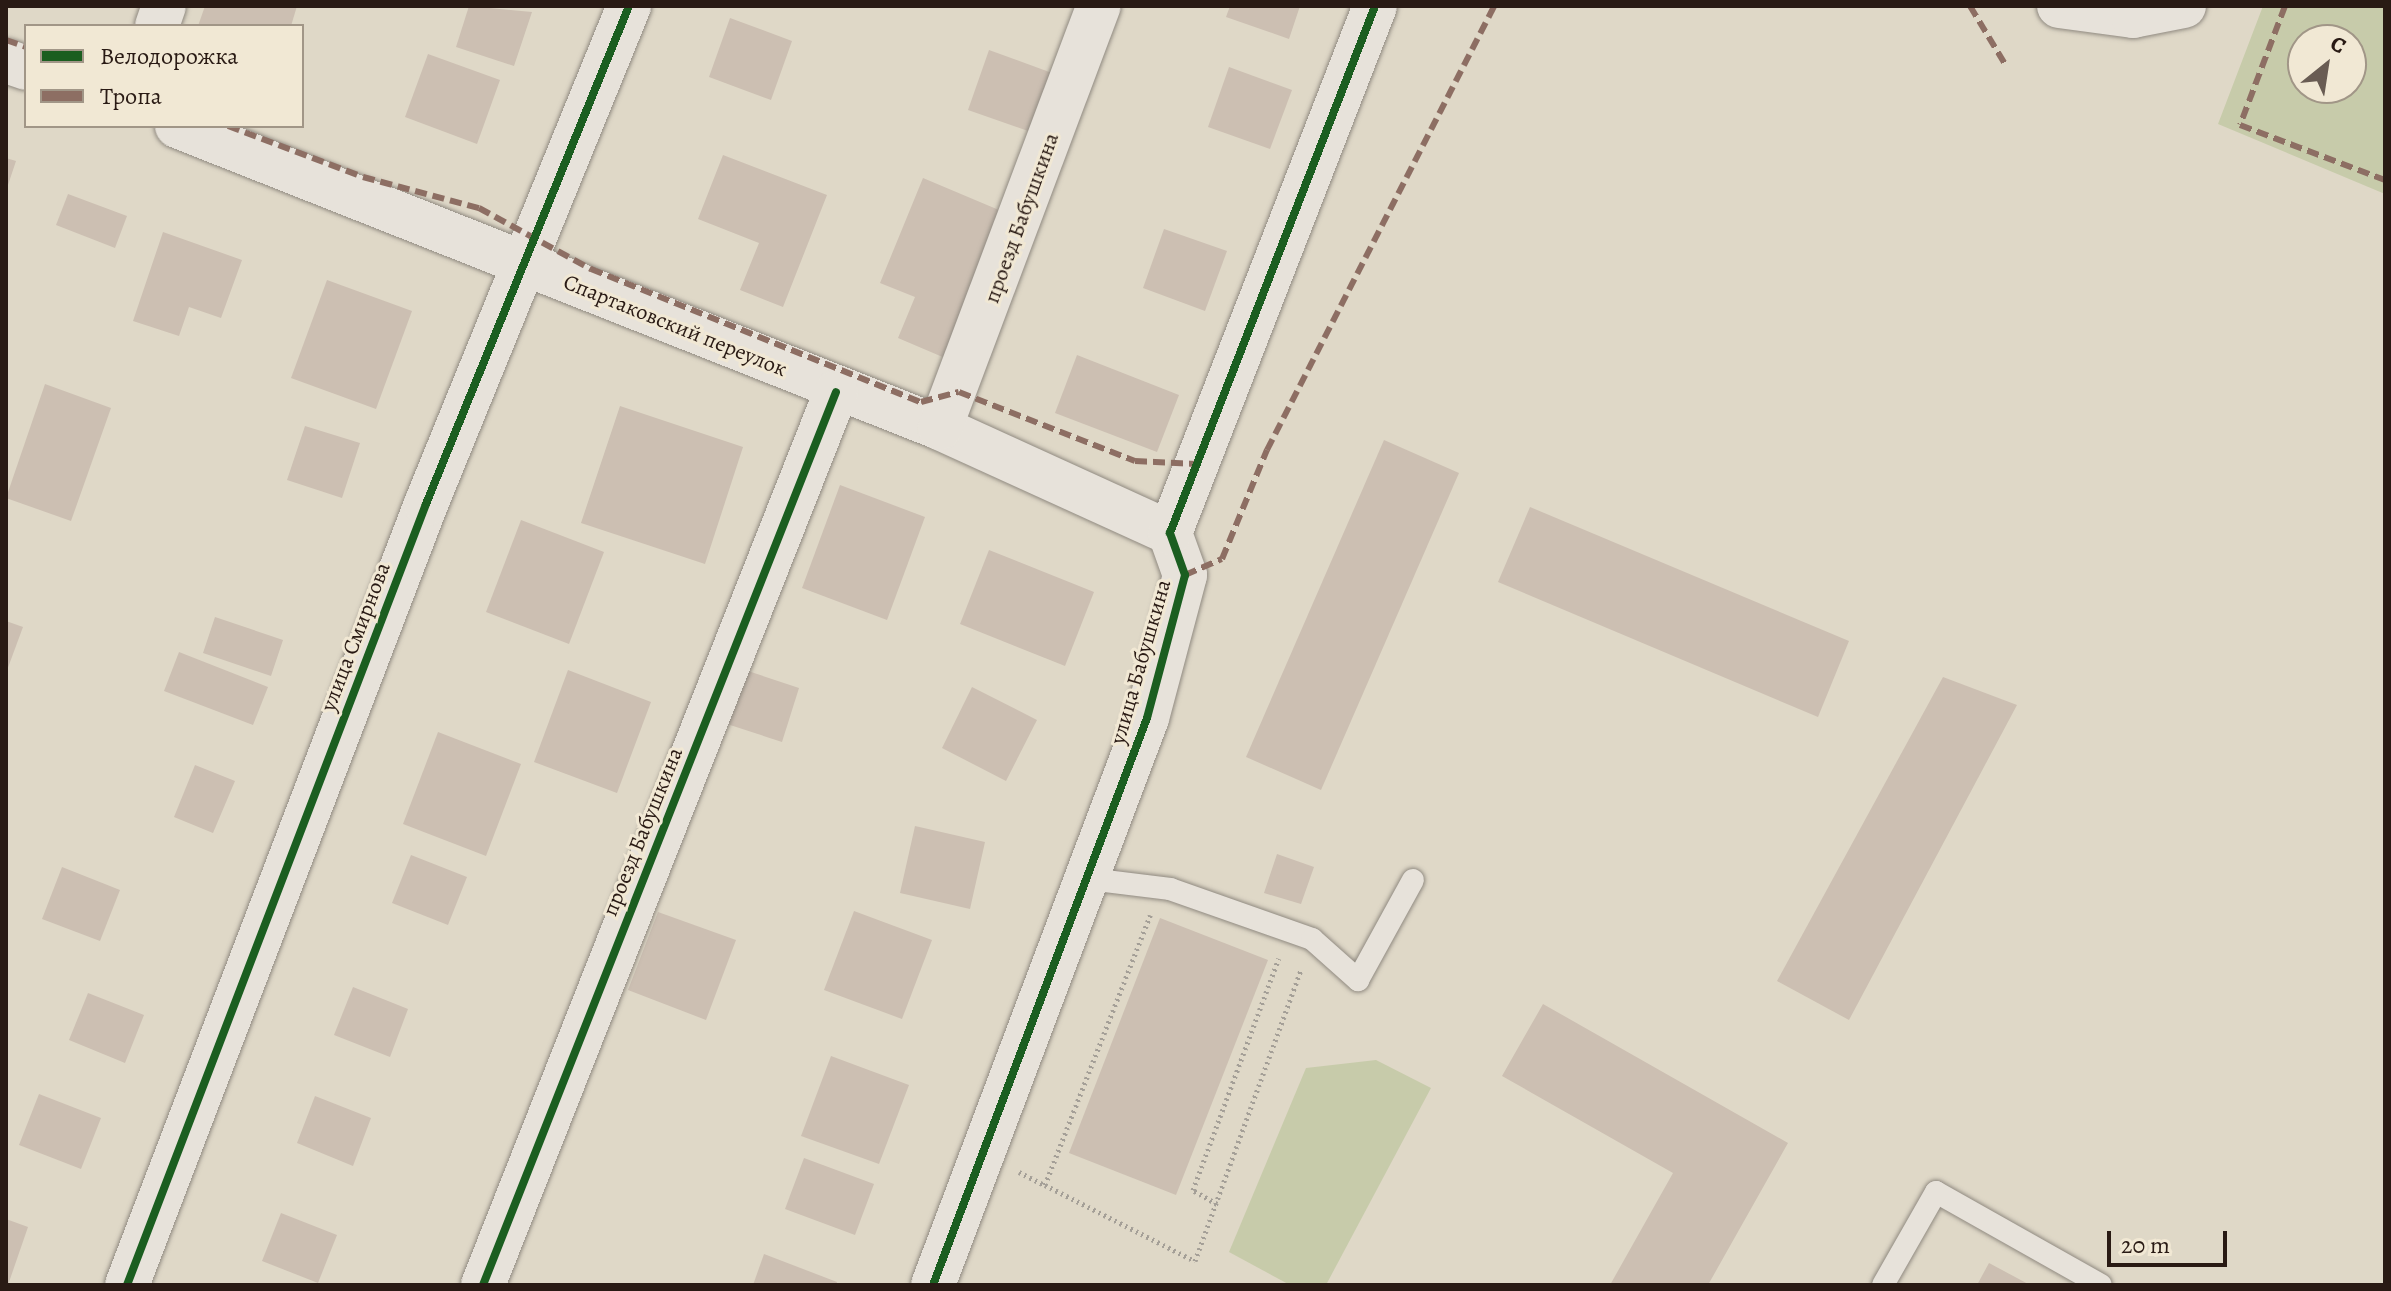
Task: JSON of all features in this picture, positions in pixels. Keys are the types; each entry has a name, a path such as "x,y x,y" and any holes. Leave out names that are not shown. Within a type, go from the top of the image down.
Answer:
{"street":[{"name":"улица Смирнова","path":"127,1285 523,264 629,6"},
{"name":"проезд Бабушкина","path":"940,428 1099,6"},
{"path":"1170,533 1375,6"},
{"path":"2059,6 2133,16 2184,6"},
{"name":"Спартаковский переулок","path":"182,128 836,392 940,428 1170,533"},
{"name":"проезд Бабушкина","path":"483,1285 836,392"},
{"name":"улица Бабушкина","path":"933,1285 1089,879 1147,718 1185,575 1170,533"}],"lane":[{"path":"1089,879 1160,888 1312,939 1358,980 1413,880"},
{"path":"1883,1285 1936,1192 2101,1285"}],"path":[{"path":"1045,1185 1160,888"},
{"path":"1007,1181 1013,1169 1195,1261 1312,939"},
{"path":"1217,1204 1193,1190 1281,953 1266,948"}],"green space":[{"path":"2263,6 2385,6 2385,194 2218,124"},
{"path":"1376,1060 1431,1088 1326,1285 1290,1285 1229,1252 1306,1068"}],"building":[{"path":"205,6 297,6 292,24 199,24"},
{"path":"469,6 532,12 514,66 456,47"},
{"path":"1230,6 1300,6 1289,39 1226,17"},
{"path":"730,18 792,41 771,100 709,77"},
{"path":"989,50 1052,73 1031,132 968,110"},
{"path":"428,54 500,80 477,144 405,117"},
{"path":"1229,67 1292,90 1270,149 1208,127"},
{"path":"723,155 827,195 783,307 740,290 759,243 698,219"},
{"path":"6,158 16,161 7,188 6,188"},
{"path":"923,178 1006,213 945,358 898,338 915,297 880,283"},
{"path":"68,194 127,216 115,248 56,225"},
{"path":"1164,229 1227,251 1205,311 1143,288"},
{"path":"163,232 242,260 221,318 189,307 179,336 133,321"},
{"path":"327,280 412,311 376,409 291,378"},
{"path":"1077,355 1179,395 1157,452 1055,413"},
{"path":"45,384 111,408 71,521 6,498"},
{"path":"620,406 743,447 705,564 581,523"},
{"path":"305,426 360,443 342,498 287,480"},
{"path":"1384,440 1459,473 1321,790 1246,757"},
{"path":"840,485 925,517 887,620 802,588"},
{"path":"1530,507 1849,641 1818,717 1498,582"},
{"path":"521,520 604,552 569,644 486,612"},
{"path":"989,550 1094,592 1065,666 960,624"},
{"path":"215,617 283,640 271,676 203,653"},
{"path":"6,621 23,627 6,673"},
{"path":"179,652 268,687 253,725 164,691"},
{"path":"568,670 651,702 617,793 534,762"},
{"path":"745,670 799,688 782,742 727,724"},
{"path":"1943,677 2017,705 1849,1020 1777,981"},
{"path":"972,687 1037,720 1006,781 942,748"},
{"path":"438,732 521,764 486,856 403,824"},
{"path":"195,765 235,781 213,833 174,817"},
{"path":"915,826 985,842 970,909 900,893"},
{"path":"1277,854 1314,867 1301,904 1264,893"},
{"path":"411,855 467,877 448,925 392,903"},
{"path":"62,867 120,890 100,941 42,919"},
{"path":"854,911 932,940 902,1019 824,990"},
{"path":"658,912 736,940 706,1020 628,990"},
{"path":"1160,918 1268,960 1176,1195 1069,1153"},
{"path":"353,987 408,1009 390,1057 334,1035"},
{"path":"88,993 144,1015 125,1063 69,1040"},
{"path":"1543,1004 1788,1143 1708,1285 1610,1285 1673,1173 1502,1076"},
{"path":"831,1056 909,1085 879,1164 801,1136"},
{"path":"39,1094 101,1118 81,1169 19,1145"},
{"path":"315,1096 371,1118 353,1166 297,1143"},
{"path":"804,1158 874,1184 855,1235 785,1209"},
{"path":"281,1213 337,1235 318,1283 262,1261"},
{"path":"6,1219 28,1227 8,1285 6,1285"},
{"path":"764,1254 837,1282 836,1285 753,1285"},
{"path":"1989,1263 2030,1285 1977,1285"}],"marked path":[{"path":"1185,575 1222,559 1267,450 1494,6"},
{"path":"1970,6 2005,64"},
{"path":"2285,6 2240,125 2385,180"},
{"path":"6,40 24,46"},
{"path":"233,128 363,177 479,208 591,269 921,402 959,392 1135,461 1196,464"}],"cycle path":[{"path":"127,1285 426,504 629,6"},
{"path":"933,1285 1147,718 1185,575 1170,533 1375,6"},
{"path":"483,1285 836,392"}]}
